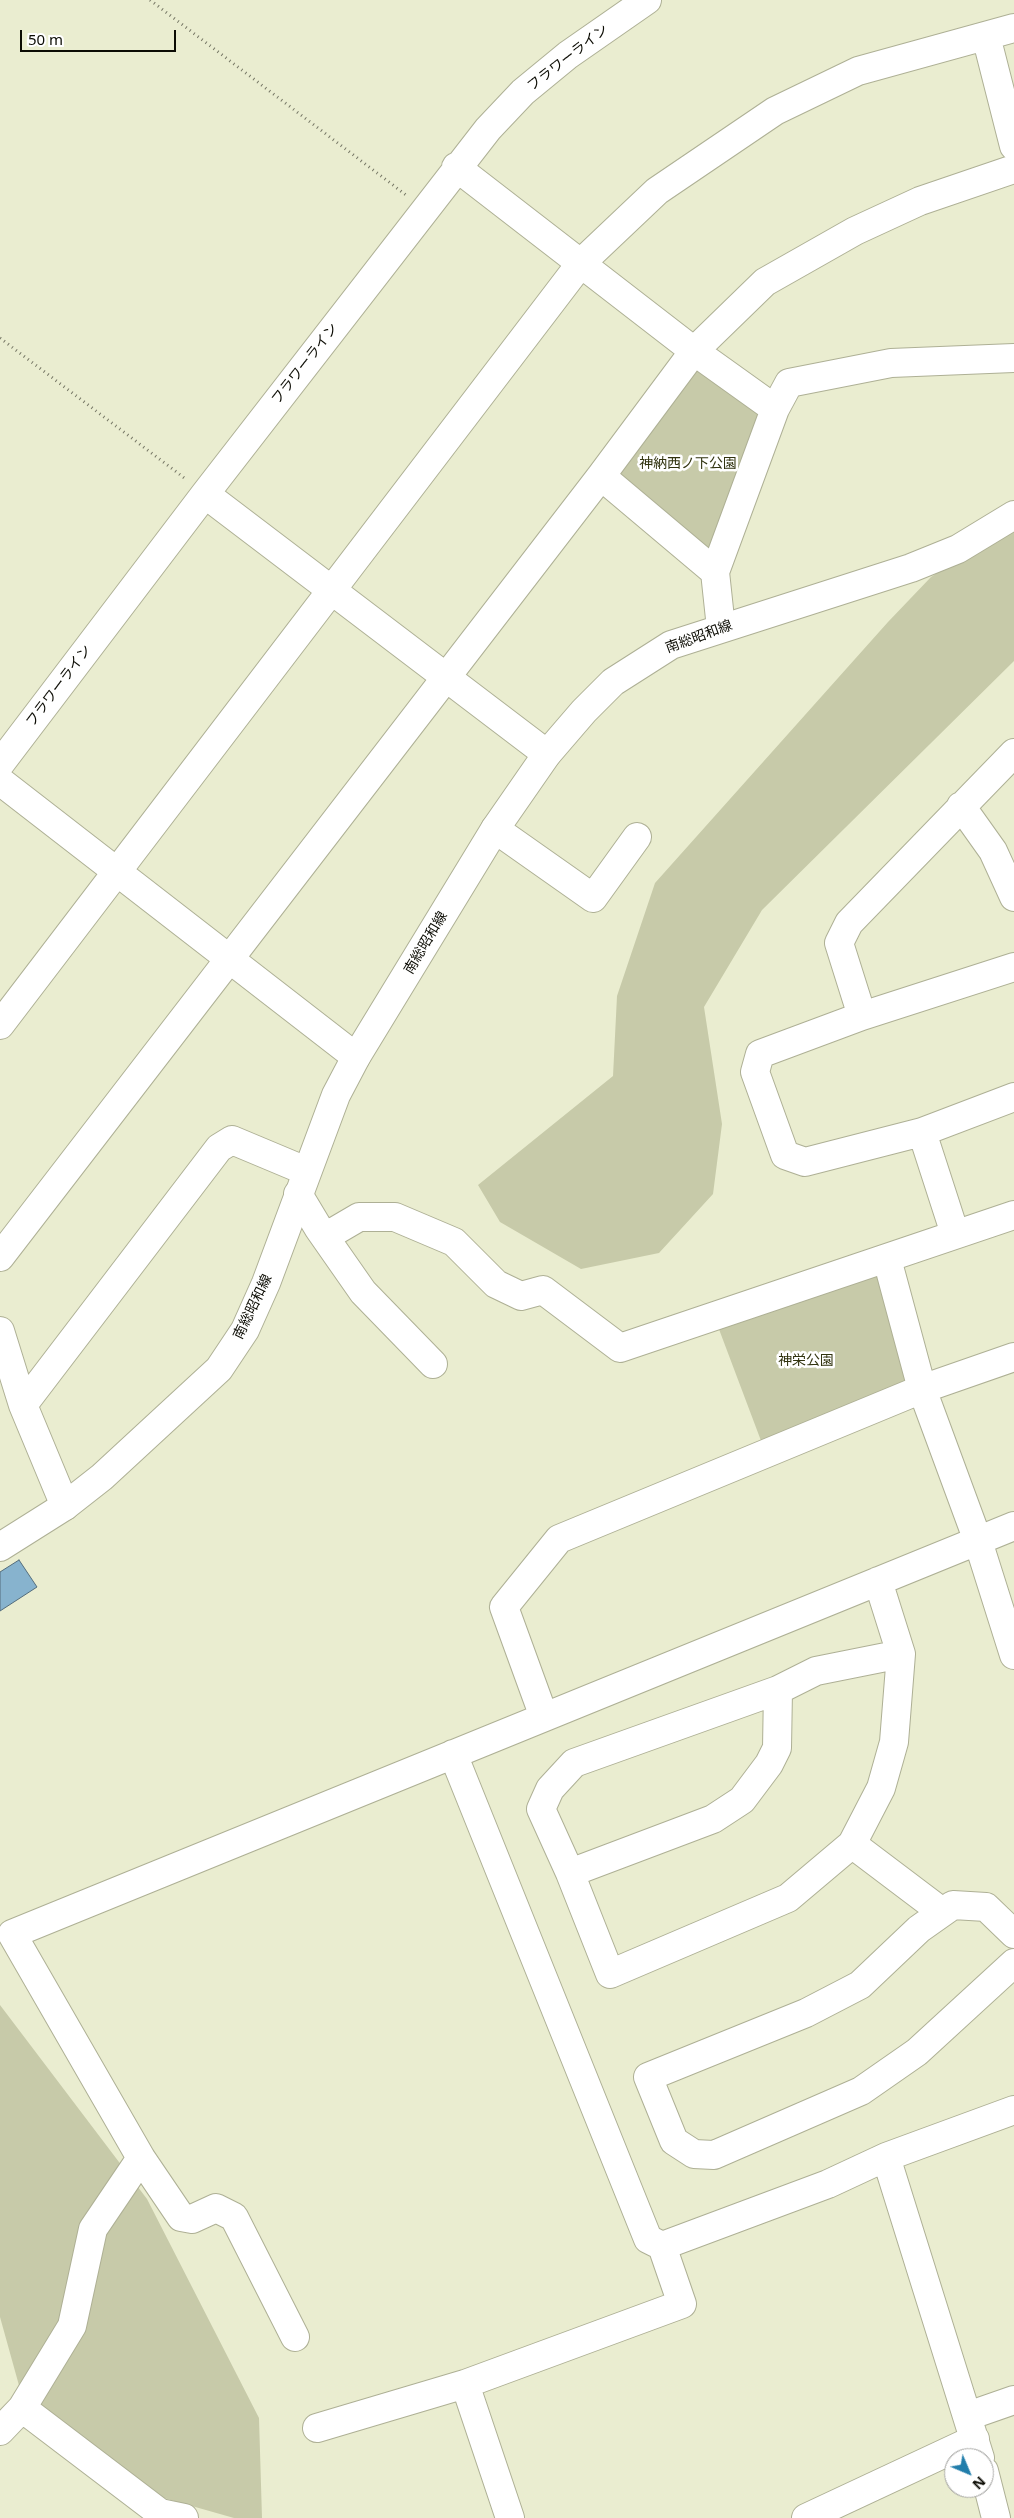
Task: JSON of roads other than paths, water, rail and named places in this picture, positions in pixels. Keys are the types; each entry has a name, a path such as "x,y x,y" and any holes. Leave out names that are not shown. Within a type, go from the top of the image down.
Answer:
{"street":[{"name":"フラワーライン","path":"0,764 456,167 523,92 568,55 639,2"},
{"path":"0,1025 118,873 331,590 581,264 657,191 775,111 858,71 1014,28"},
{"path":"986,36 1014,146"},
{"path":"456,167 694,351 775,409"},
{"path":"0,1257 445,676 601,476 694,351 765,282 855,231 920,201 1014,169"},
{"path":"721,628 715,572 775,409 789,383 891,362 1014,358"},
{"path":"601,476 715,572"},
{"path":"205,494 547,754"},
{"name":"南総昭和線","path":"0,1547 65,1506 102,1478 219,1369 245,1330 263,1291 336,1095 356,1057 495,830 547,754 613,682 671,645 911,568 958,549 1014,515"},
{"path":"862,1016 838,943 849,923 1014,753"},
{"path":"0,781 356,1057"},
{"path":"961,806 993,852 1014,897"},
{"path":"495,830 593,898 637,837"},
{"path":"1014,967 862,1016 760,1054 755,1072 785,1155 805,1162 922,1132 1014,1097"},
{"path":"922,1132 955,1234"},
{"path":"22,1405 219,1148 232,1140 302,1183 319,1228 363,1292 433,1364"},
{"path":"319,1228 330,1234 359,1217 394,1217 454,1242 496,1284 520,1296 543,1290 620,1348 1014,1215"},
{"path":"887,1259 922,1389 1009,1623 1014,1655"},
{"path":"0,1331 22,1405 65,1506"},
{"path":"544,1717 504,1607 559,1539 922,1389 1014,1357"},
{"path":"295,2337 234,2216 216,2208 192,2219 181,2217 141,2158 12,1934 1014,1526"},
{"path":"878,1581 901,1654 894,1742 881,1788 852,1844 788,1898 610,1974 570,1873 541,1808 550,1789 574,1763 778,1690 816,1671 901,1654"},
{"path":"570,1873 713,1819 742,1800 769,1764 777,1748 778,1690"},
{"path":"316,2428 464,2384 682,2304 662,2246 648,2239 453,1754"},
{"path":"852,1844 942,1912"},
{"path":"1014,1934 986,1907 953,1905 919,1929 860,1985 806,2013 648,2077 674,2141 694,2154 714,2155 861,2091 916,2052 1014,1963"},
{"path":"662,2246 828,2184 886,2157 1014,2110"},
{"path":"886,2157 975,2438"},
{"path":"0,2431 22,2408 72,2326 93,2229 141,2158"},
{"path":"464,2384 510,2518"},
{"path":"806,2518 975,2438 1014,2400"},
{"path":"22,2408 160,2513 184,2518"},
{"path":"991,2498 996,2518"}],"park label":[{"name":"神納西ノ下公園","path":"688,464"},
{"name":"神栄公園","path":"806,1361"}]}
